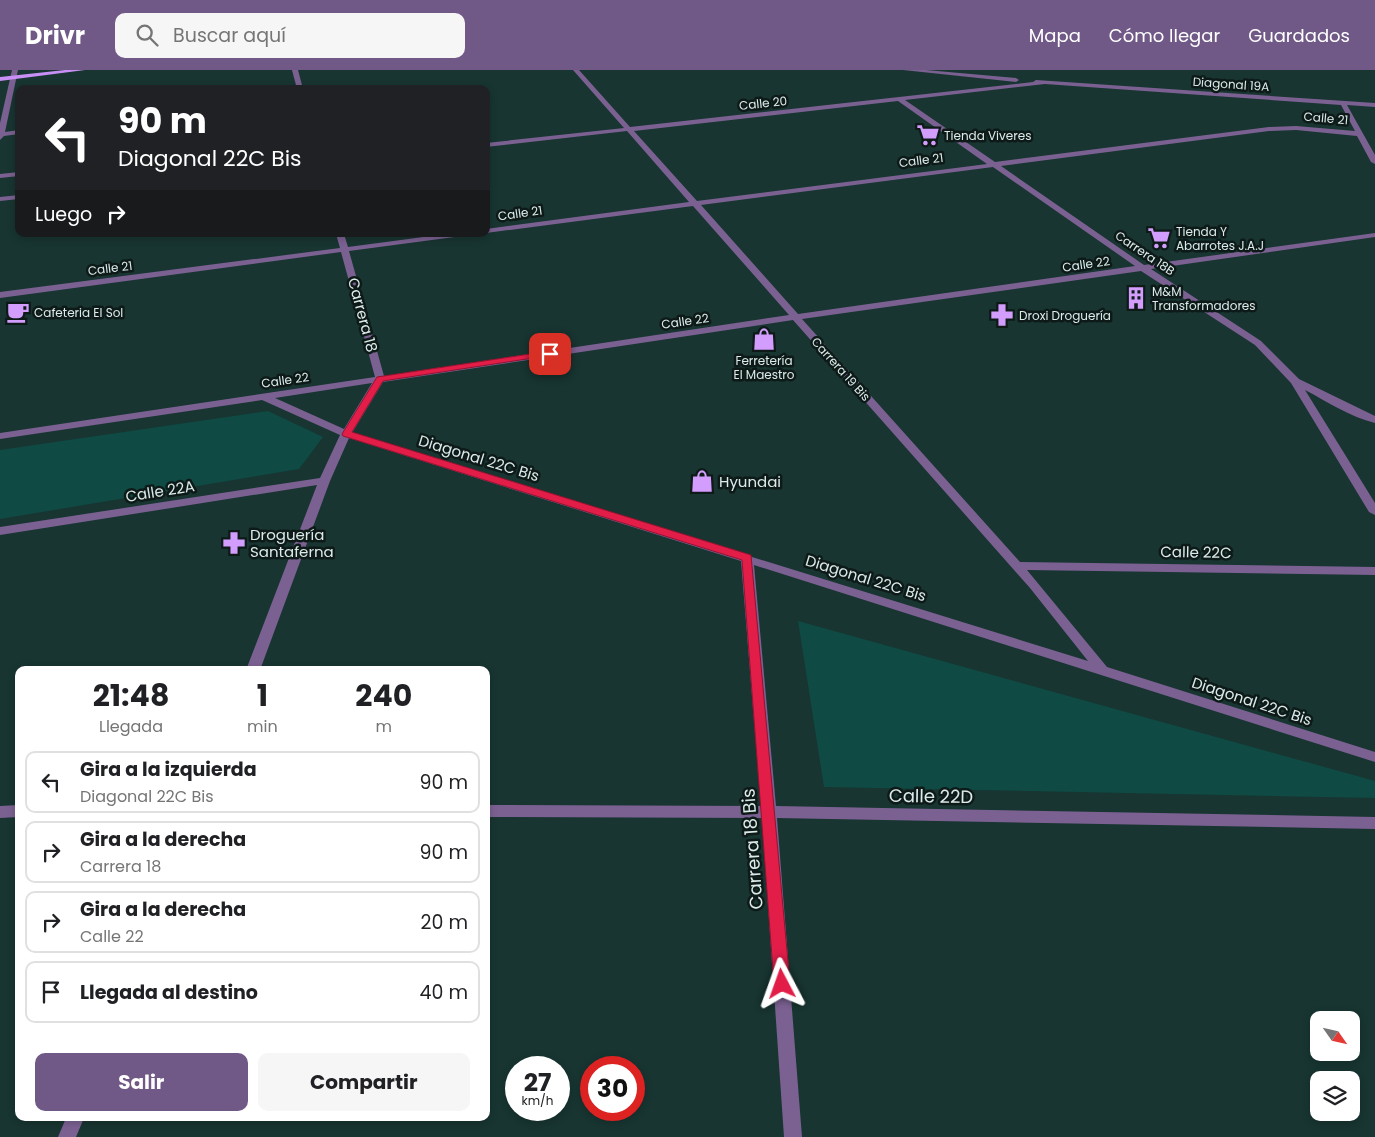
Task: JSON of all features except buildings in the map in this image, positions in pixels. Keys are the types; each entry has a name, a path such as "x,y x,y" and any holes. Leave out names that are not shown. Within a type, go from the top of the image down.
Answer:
{"main road":[{"path":"0,79 14,74 82,70"}],"street":[{"path":"295,70 299,85"},
{"name":"Carrera 19 Bis","path":"576,70 1017,566 1066,627 1104,670"},
{"name":"Diagonal 19A","path":"906,70 1043,83 1375,105"},
{"path":"14,74 1,131 15,132"},
{"name":"Calle 20","path":"490,145 1043,83"},
{"name":"Carrera 18B","path":"898,99 1143,268 1258,343 1296,381 1375,512"},
{"path":"1343,103 1375,162"},
{"name":"Calle 21","path":"490,229 1276,128 1360,134"},
{"path":"0,176 15,174"},
{"path":"0,199 15,197"},
{"name":"Calle 22","path":"0,436 796,317 1375,235"},
{"name":"Carrera 18","path":"341,237 380,378"},
{"name":"Calle 21","path":"0,295 440,237"},
{"path":"255,666 324,481 346,434 380,378"},
{"path":"1296,381 1355,412 1375,420"},
{"name":"Diagonal 22C Bis","path":"262,396 346,434 1104,670 1375,757"},
{"name":"Calle 22A","path":"0,531 324,481"},
{"name":"Carrera 18 Bis","path":"747,558 769,812 793,1137"},
{"name":"Calle 22C","path":"1017,566 1375,571"},
{"path":"0,812 15,811"},
{"name":"Calle 22D","path":"490,811 769,812 1375,823"},
{"path":"67,1137 74,1121"}],"shaded area":[{"path":"268,411 323,437 299,469 0,519 0,450"},
{"path":"798,621 1375,781 1375,798 824,787"}],"place":[{"name":"Tienda Viveres","path":"928,135"},
{"name":"Tienda Y Abarrotes J.A.J","path":"1159,238"},
{"name":"M&M Transformadores","path":"1136,298"},
{"name":"Cafeteria El Sol","path":"18,312"},
{"name":"Droxi Droguería","path":"1002,315"},
{"name":"Ferretería El Maestro","path":"764,339"},
{"name":"Hyundai","path":"702,481"},
{"name":"Droguería Santaferna","path":"234,543"}],"route":[{"path":"550,354 380,378 346,434 747,558 782,984"}]}
